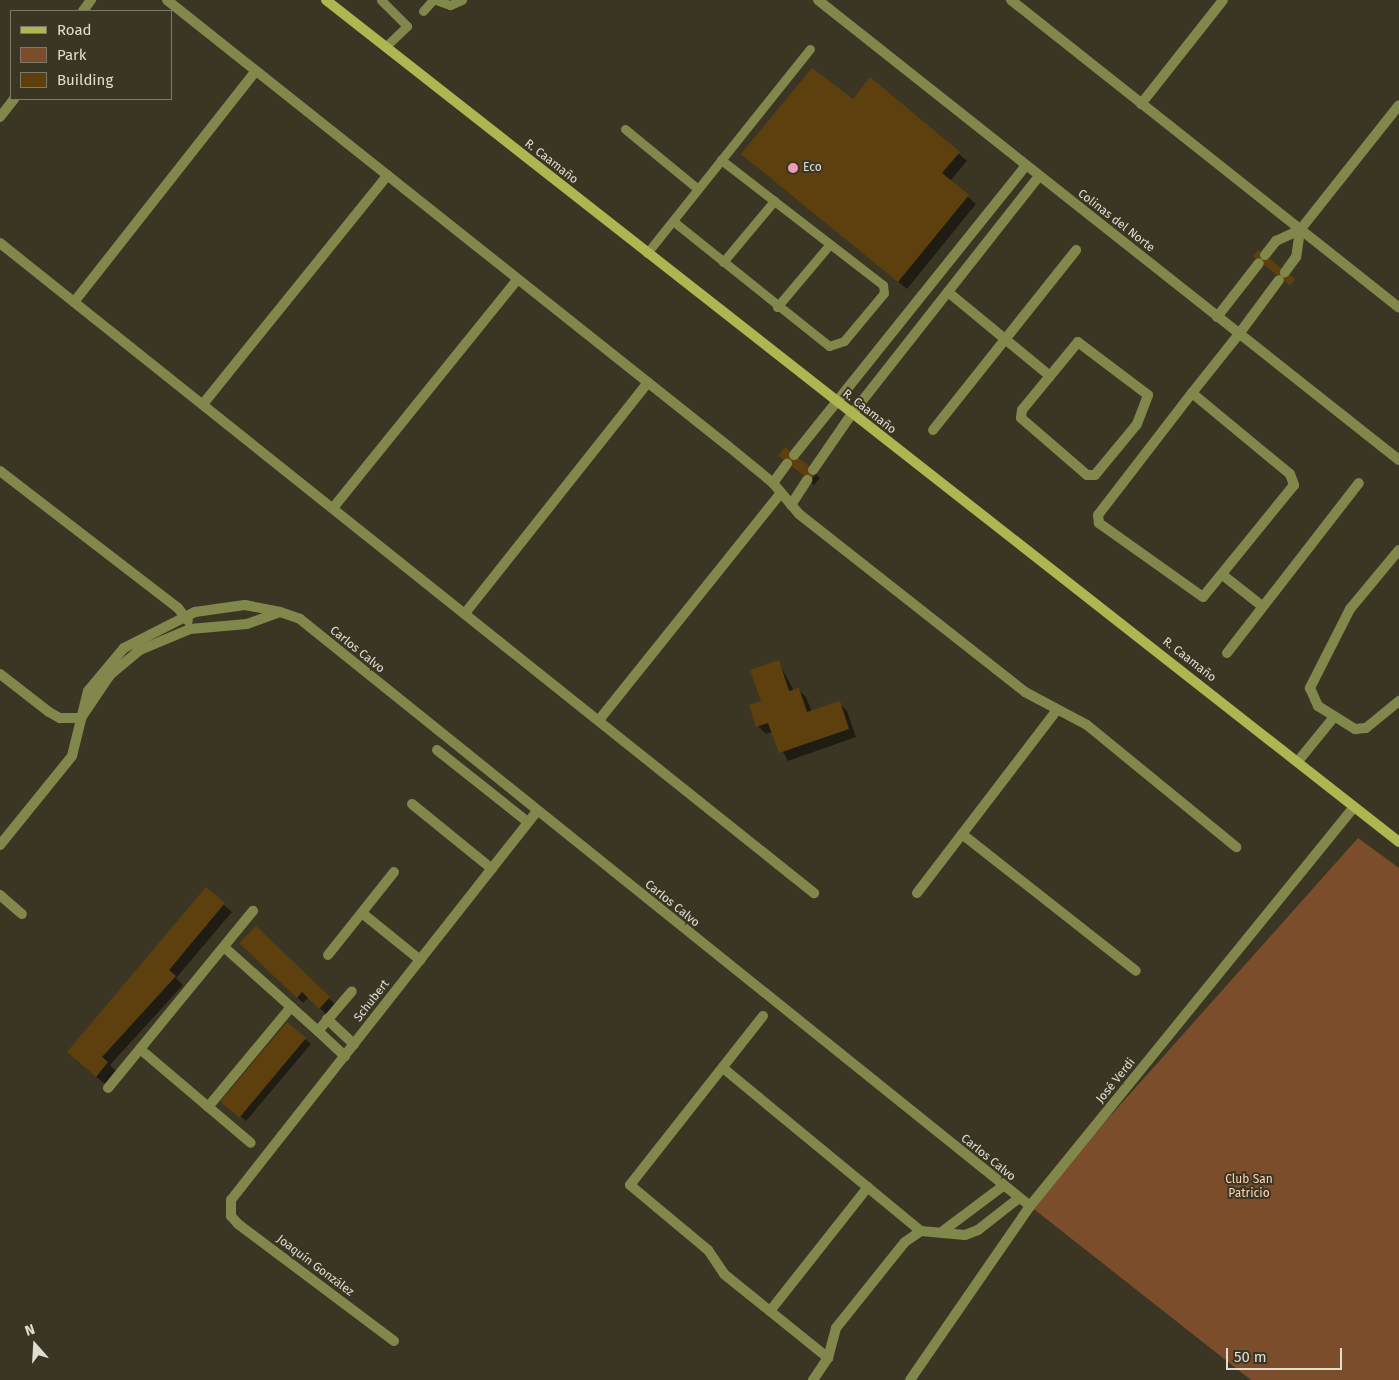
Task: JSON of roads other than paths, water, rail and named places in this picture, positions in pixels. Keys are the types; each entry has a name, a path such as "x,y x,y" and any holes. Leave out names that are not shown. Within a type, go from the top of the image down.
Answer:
{"street":[{"path":"167,0 648,382 773,483 791,505 1025,692 1087,725 1236,848"},
{"name":"R. Caamaño","path":"326,0 851,415 1299,760 1399,842"},
{"name":"Colinas del Norte","path":"818,0 1399,460"},
{"path":"1010,0 1399,308"},
{"path":"1141,104 1223,0"},
{"path":"74,302 256,71"},
{"path":"0,117 13,100"},
{"path":"1217,317 1276,241 1300,230 1399,105"},
{"path":"794,455 838,404 1026,165"},
{"path":"203,404 388,174"},
{"path":"813,470 851,415 1039,176"},
{"path":"1192,393 1293,479 1288,498 1224,576 1209,594 1197,595 1099,523 1098,515 1192,393 1239,334 1296,257 1300,230"},
{"path":"0,243 466,612 814,893"},
{"path":"933,430 1076,250"},
{"path":"334,508 518,279"},
{"path":"948,292 1050,376"},
{"path":"1078,342 1148,395 1136,424 1095,475 1087,475 1021,418 1022,410 1050,376 1078,342"},
{"path":"466,612 648,382"},
{"path":"773,483 787,464"},
{"path":"0,471 186,616 190,629"},
{"path":"791,505 807,480"},
{"path":"1227,653 1359,483"},
{"path":"599,720 781,493"},
{"path":"1399,550 1350,609 1310,688 1310,697 1334,717 1355,729 1366,728 1399,701"},
{"path":"1224,576 1262,606"},
{"name":"Carlos Calvo","path":"0,845 72,756 88,690 113,658 135,641 186,616 245,605 280,612 300,619 536,812 1030,1206"},
{"path":"0,674 49,712 60,718 82,718 110,675 130,656 190,629 247,624 280,612"},
{"path":"917,892 1057,710"},
{"path":"1299,760 1334,717"},
{"path":"437,750 528,822"},
{"path":"412,804 492,869"},
{"name":"José Verdi","path":"910,1380 1030,1206 1354,807"},
{"name":"Schubert","path":"229,1207 236,1192 536,812"},
{"path":"962,834 1136,971"},
{"path":"328,955 394,872"},
{"path":"0,895 22,914"},
{"path":"108,1088 253,911"},
{"path":"362,913 420,960"},
{"path":"224,947 345,1056"},
{"path":"318,1030 352,991"},
{"path":"208,1107 291,1007"},
{"path":"763,1016 630,1185 708,1250 724,1274 828,1358"},
{"path":"328,1019 354,1044"},
{"path":"140,1049 251,1142"},
{"path":"723,1068 921,1231"},
{"path":"943,1232 1003,1186"},
{"path":"770,1311 868,1187"},
{"path":"813,1380 828,1358 836,1328 904,1242 921,1231 965,1235 978,1230 1019,1198"},
{"name":"Joaquín González","path":"229,1207 238,1224 394,1341"}],"lane":[{"path":"381,0 409,24 385,47"},
{"path":"423,12 435,0 450,6 462,0"},
{"path":"647,253 810,49"},
{"path":"625,129 698,190"},
{"path":"673,221 777,307 822,343 829,346 844,341 885,289 721,160"},
{"path":"723,262 774,201"},
{"path":"777,307 830,244"}],"place":[{"name":"Eco","path":"793,168"}],"park label":[{"name":"Club San Patricio","path":"1249,1187"}]}
